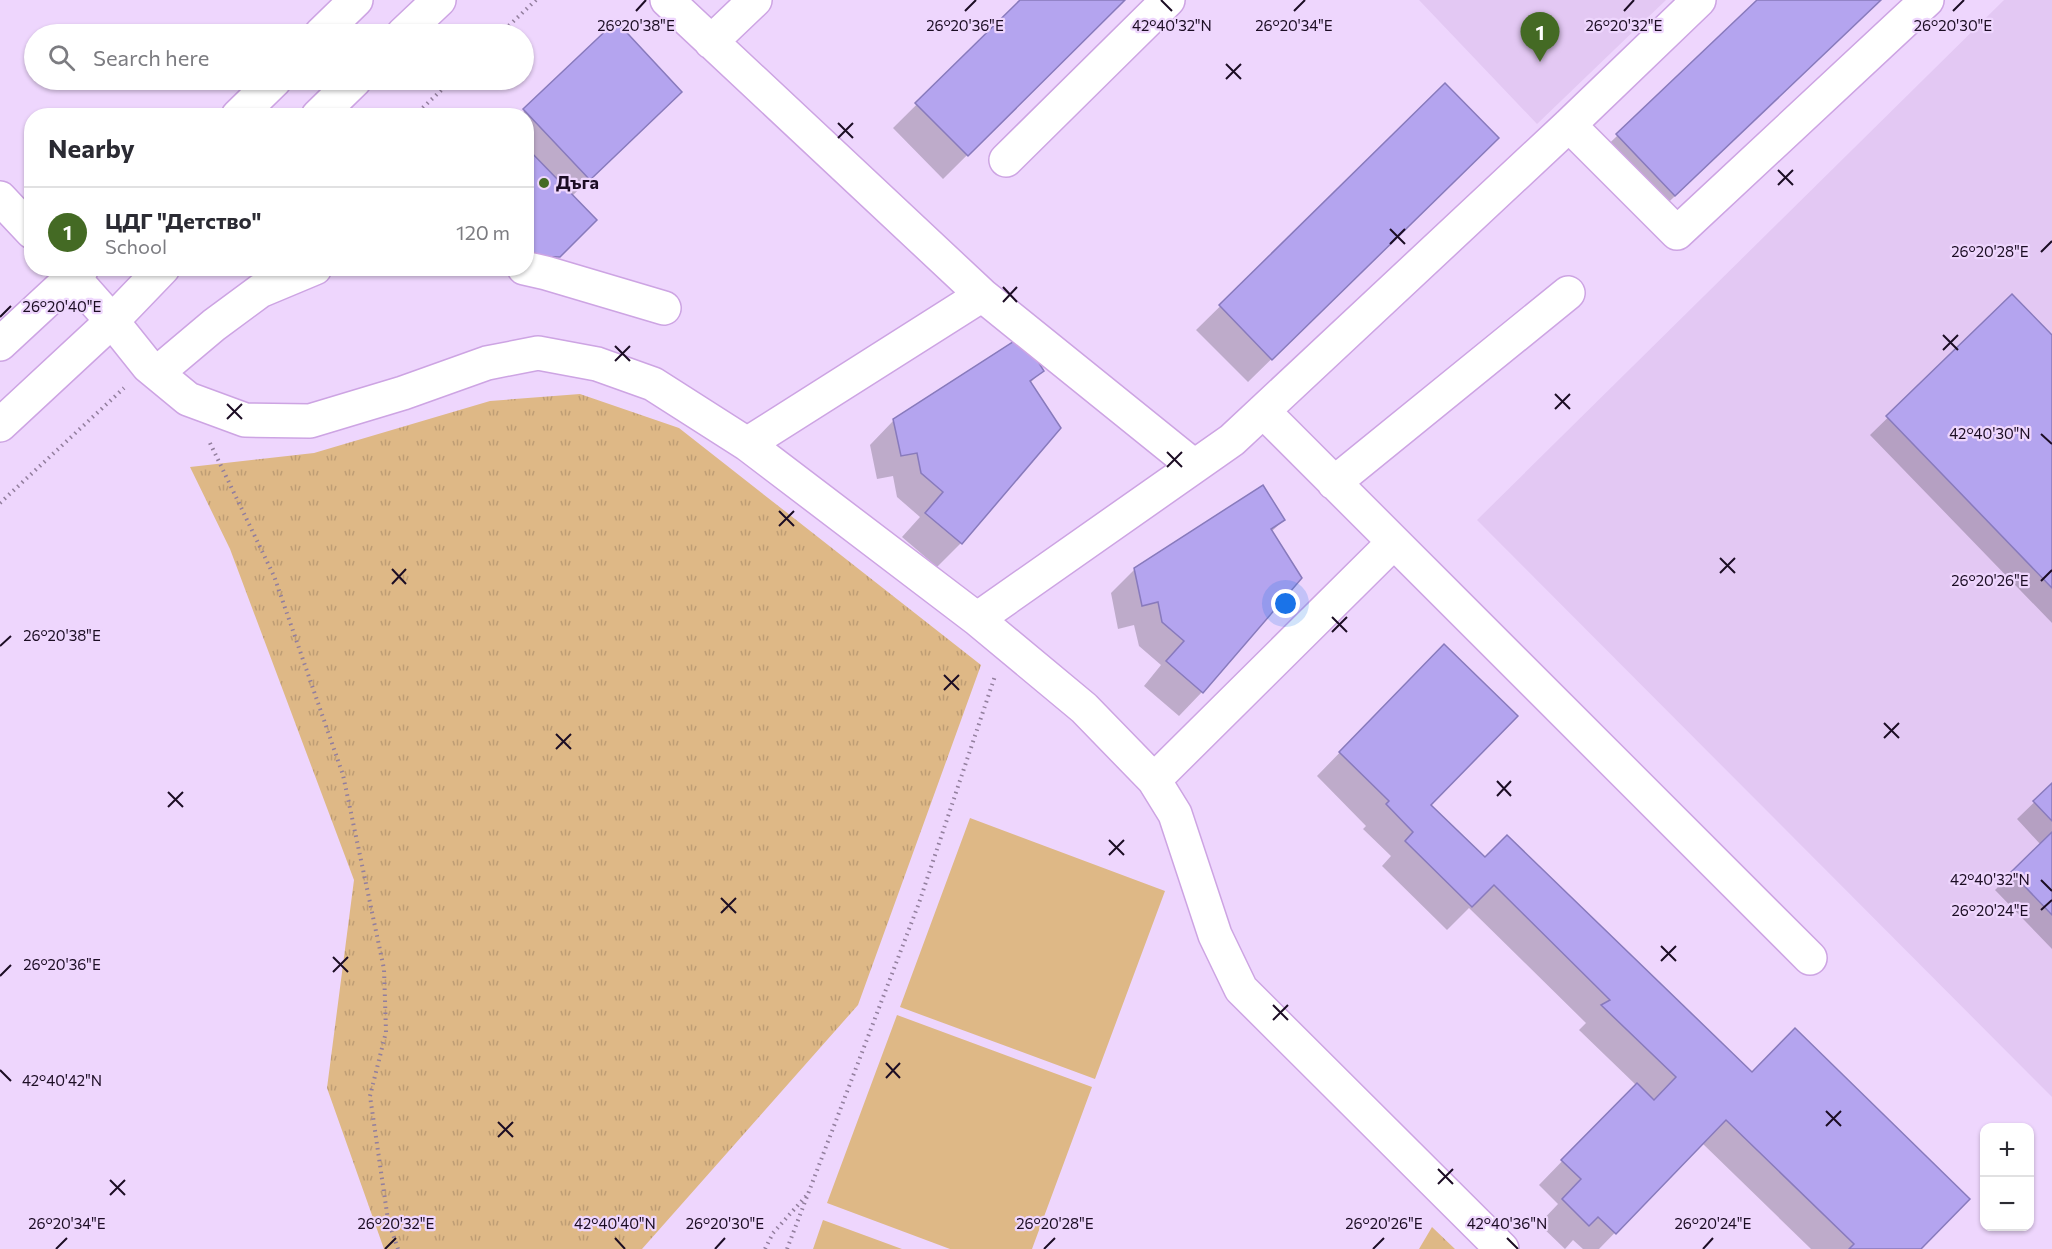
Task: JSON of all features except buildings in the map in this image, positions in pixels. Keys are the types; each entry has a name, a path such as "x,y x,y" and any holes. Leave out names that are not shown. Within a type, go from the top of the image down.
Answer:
{"street":[{"path":"331,24 356,0"},
{"path":"414,24 439,0"},
{"path":"667,0 982,295 1194,466"},
{"path":"711,42 755,0"},
{"path":"1006,160 1168,0"},
{"path":"976,619 1232,440 1569,125 1699,0"},
{"path":"1569,125 1677,233 1927,0"},
{"path":"246,108 265,90"},
{"path":"326,108 345,90"},
{"path":"0,198 24,224"},
{"path":"534,270 664,308"},
{"path":"0,344 69,276"},
{"path":"78,276 148,366 188,399 245,420 310,421 403,393 487,363 538,353 597,364 653,384 747,444 976,619 1084,708 1154,780 1175,814 1215,935 1241,989 1502,1249"},
{"path":"0,425 112,321 155,276"},
{"path":"157,373 214,325 260,291 296,276"},
{"path":"1334,483 1568,293"},
{"path":"747,444 982,295"},
{"path":"1263,411 1810,958"},
{"path":"1154,780 1394,542"}],"path":[{"path":"511,24 536,0"},
{"path":"422,108 441,90"},
{"path":"188,399 274,576 343,775 384,969 386,1032 370,1096 387,1220 398,1249"},
{"path":"788,1249 919,903 1005,644"},
{"path":"765,1249 773,1233 809,1192"}],"shaded area":[{"path":"1419,0 1666,0 1537,124"},
{"path":"2004,0 2052,0 2052,1097 1477,520"}],"green space":[{"path":"580,394 679,428 981,665 858,1005 642,1249 384,1249 327,1088 354,880 230,549 190,467 314,453 490,401"},
{"path":"970,818 1165,891 1095,1079 900,1007"},
{"path":"897,1015 1092,1087 1032,1249 950,1249 827,1203"},
{"path":"823,1220 902,1249 813,1249"},
{"path":"1432,1227 1455,1249 1419,1249"}],"place":[{"name":"ЦДГ \"Детство\"","path":"1540,62"},
{"name":"Дъга","path":"544,183"}]}
